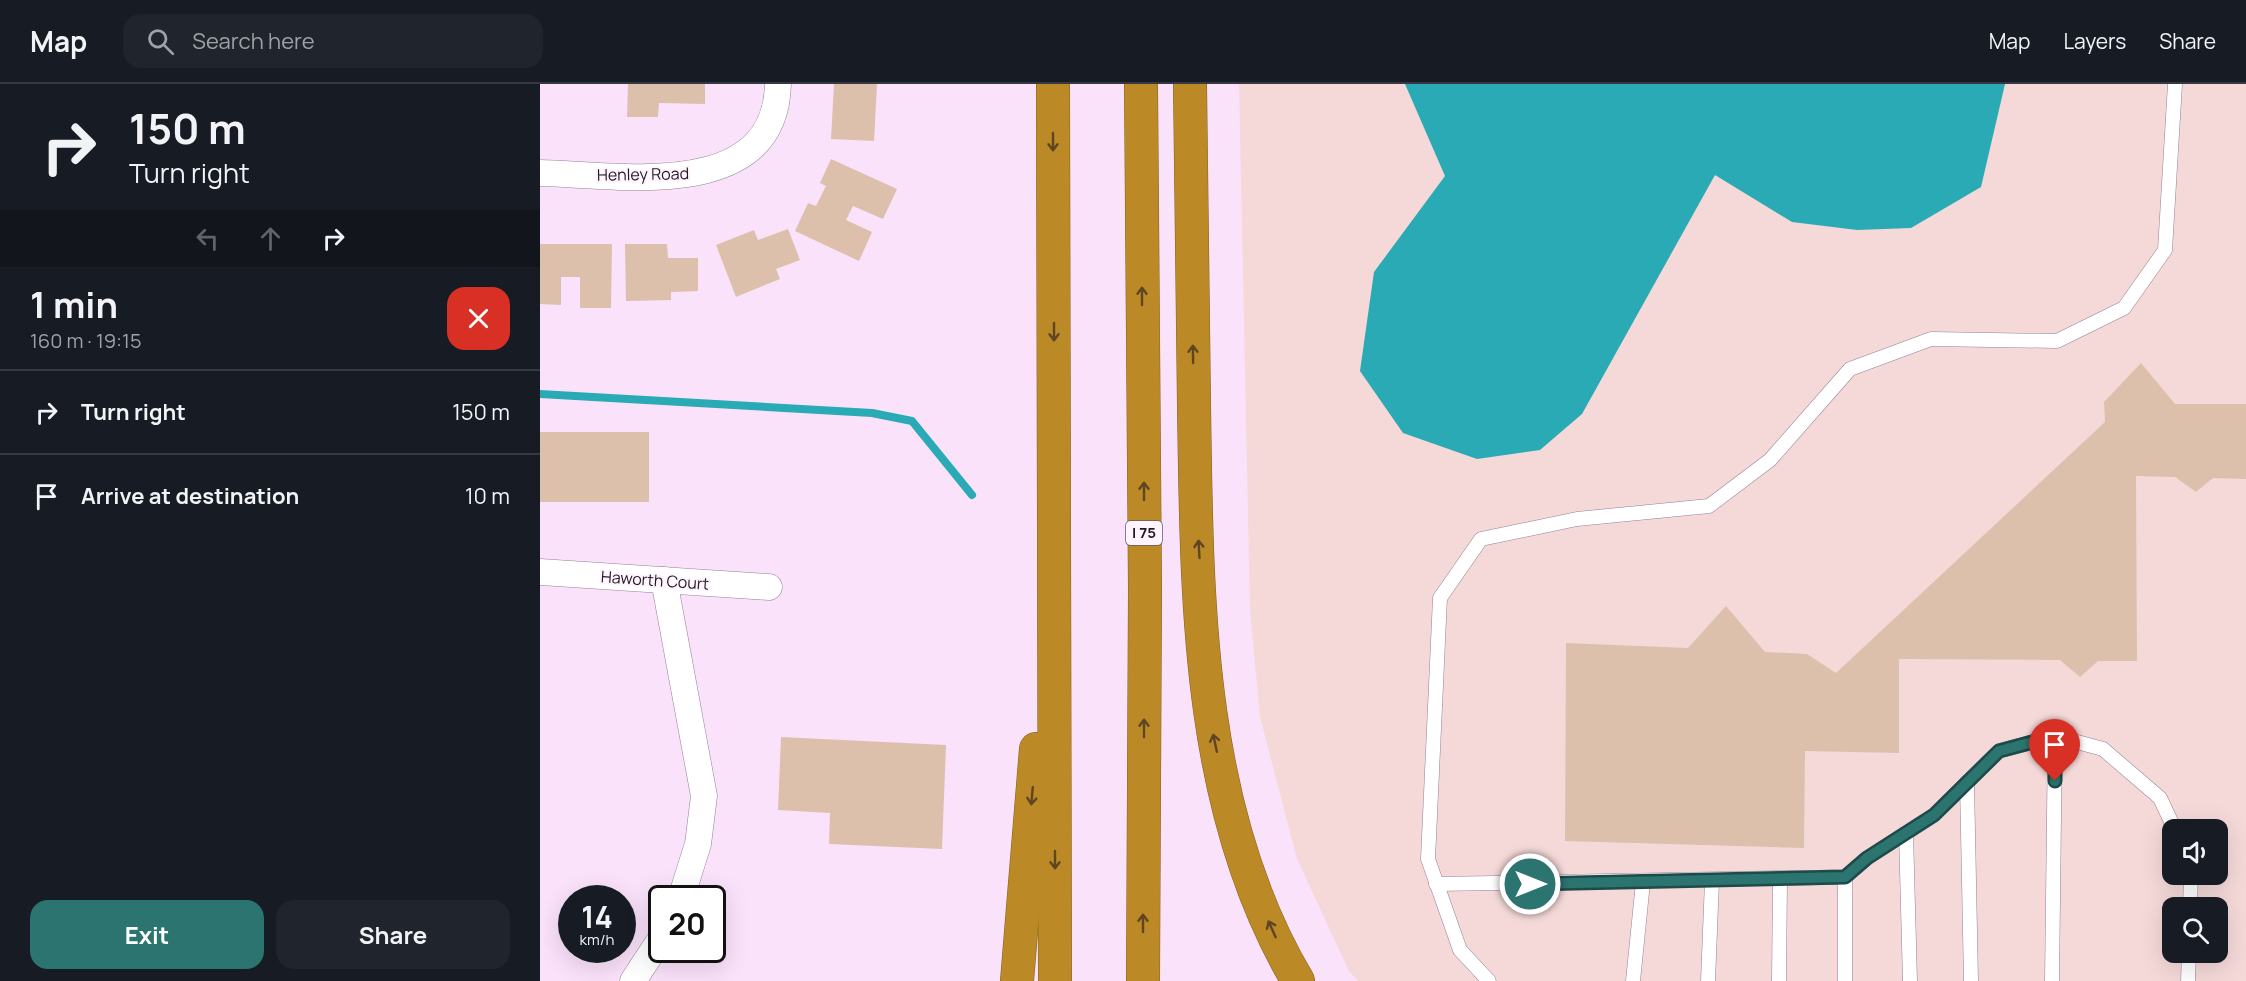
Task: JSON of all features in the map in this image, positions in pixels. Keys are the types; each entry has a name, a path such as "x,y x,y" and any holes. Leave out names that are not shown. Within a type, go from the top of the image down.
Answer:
{"highway":[{"path":"1053,84 1055,981"},
{"name":"I 75","path":"1141,84 1145,589 1143,981"},
{"path":"1190,84 1195,474 1203,631 1213,732 1228,806 1249,877 1283,956 1298,981"},
{"path":"1017,981 1055,529"}],"street":[{"name":"Henley Road","path":"540,173 685,177 743,157 759,142 773,118 778,84"},
{"name":"Haworth Court","path":"540,572 769,587"},
{"path":"664,580 704,796 698,844 685,885"},
{"path":"633,981 648,958"}],"lane":[{"path":"1490,981 1460,950 1428,859 1440,598 1481,539 1577,519 1709,506 1770,460 1850,369 1931,339 2057,341 2124,309 2164,250 2175,84"},
{"path":"1436,884 1845,877 1867,858 1934,815 1999,751 2055,736 2103,749 2160,798 2170,819"},
{"path":"2052,981 2055,736"},
{"path":"1967,782 1971,981"},
{"path":"1906,833 1910,981"},
{"path":"1845,877 1845,981"},
{"path":"1779,981 1780,879"},
{"path":"1708,981 1712,881"},
{"path":"1633,981 1643,882"},
{"path":"2188,981 2189,963"}],"shaded area":[{"path":"1239,84 2246,84 2246,981 1358,981 1349,971 1297,859 1260,717 1250,610"}],"water":[{"path":"1405,84 2005,84 1981,187 1911,228 1857,230 1792,222 1715,175 1582,414 1540,450 1477,459 1403,433 1360,371 1374,272 1445,176"}],"building":[{"path":"628,84 705,84 705,104 659,103 658,117 627,117"},
{"path":"834,84 877,84 874,141 831,139"},
{"path":"831,159 897,189 883,219 853,206 846,220 872,232 859,261 795,231 808,203 816,206 826,186 820,183"},
{"path":"788,229 800,260 776,269 780,279 736,297 716,245 754,230 758,240"},
{"path":"540,244 612,244 611,308 580,308 580,277 561,277 561,305 540,304"},
{"path":"625,244 667,244 668,258 698,258 698,291 671,292 671,300 626,301"},
{"path":"2141,363 2175,404 2246,404 2246,479 2213,478 2196,492 2175,477 2136,476 2137,661 2098,661 2080,677 2060,660 1899,659 1899,753 1805,751 1804,848 1565,841 1566,643 1688,648 1726,606 1765,652 1807,654 1836,673 2105,422 2104,402"},
{"path":"540,432 649,432 649,502 540,502"},
{"path":"781,737 946,745 942,849 829,844 830,813 778,810"}],"waterway":[{"path":"540,394 872,413 912,421 972,495"}],"route":[{"path":"1530,884 1845,877 1867,858 1934,815 1999,751 2055,736 2055,781"}]}
